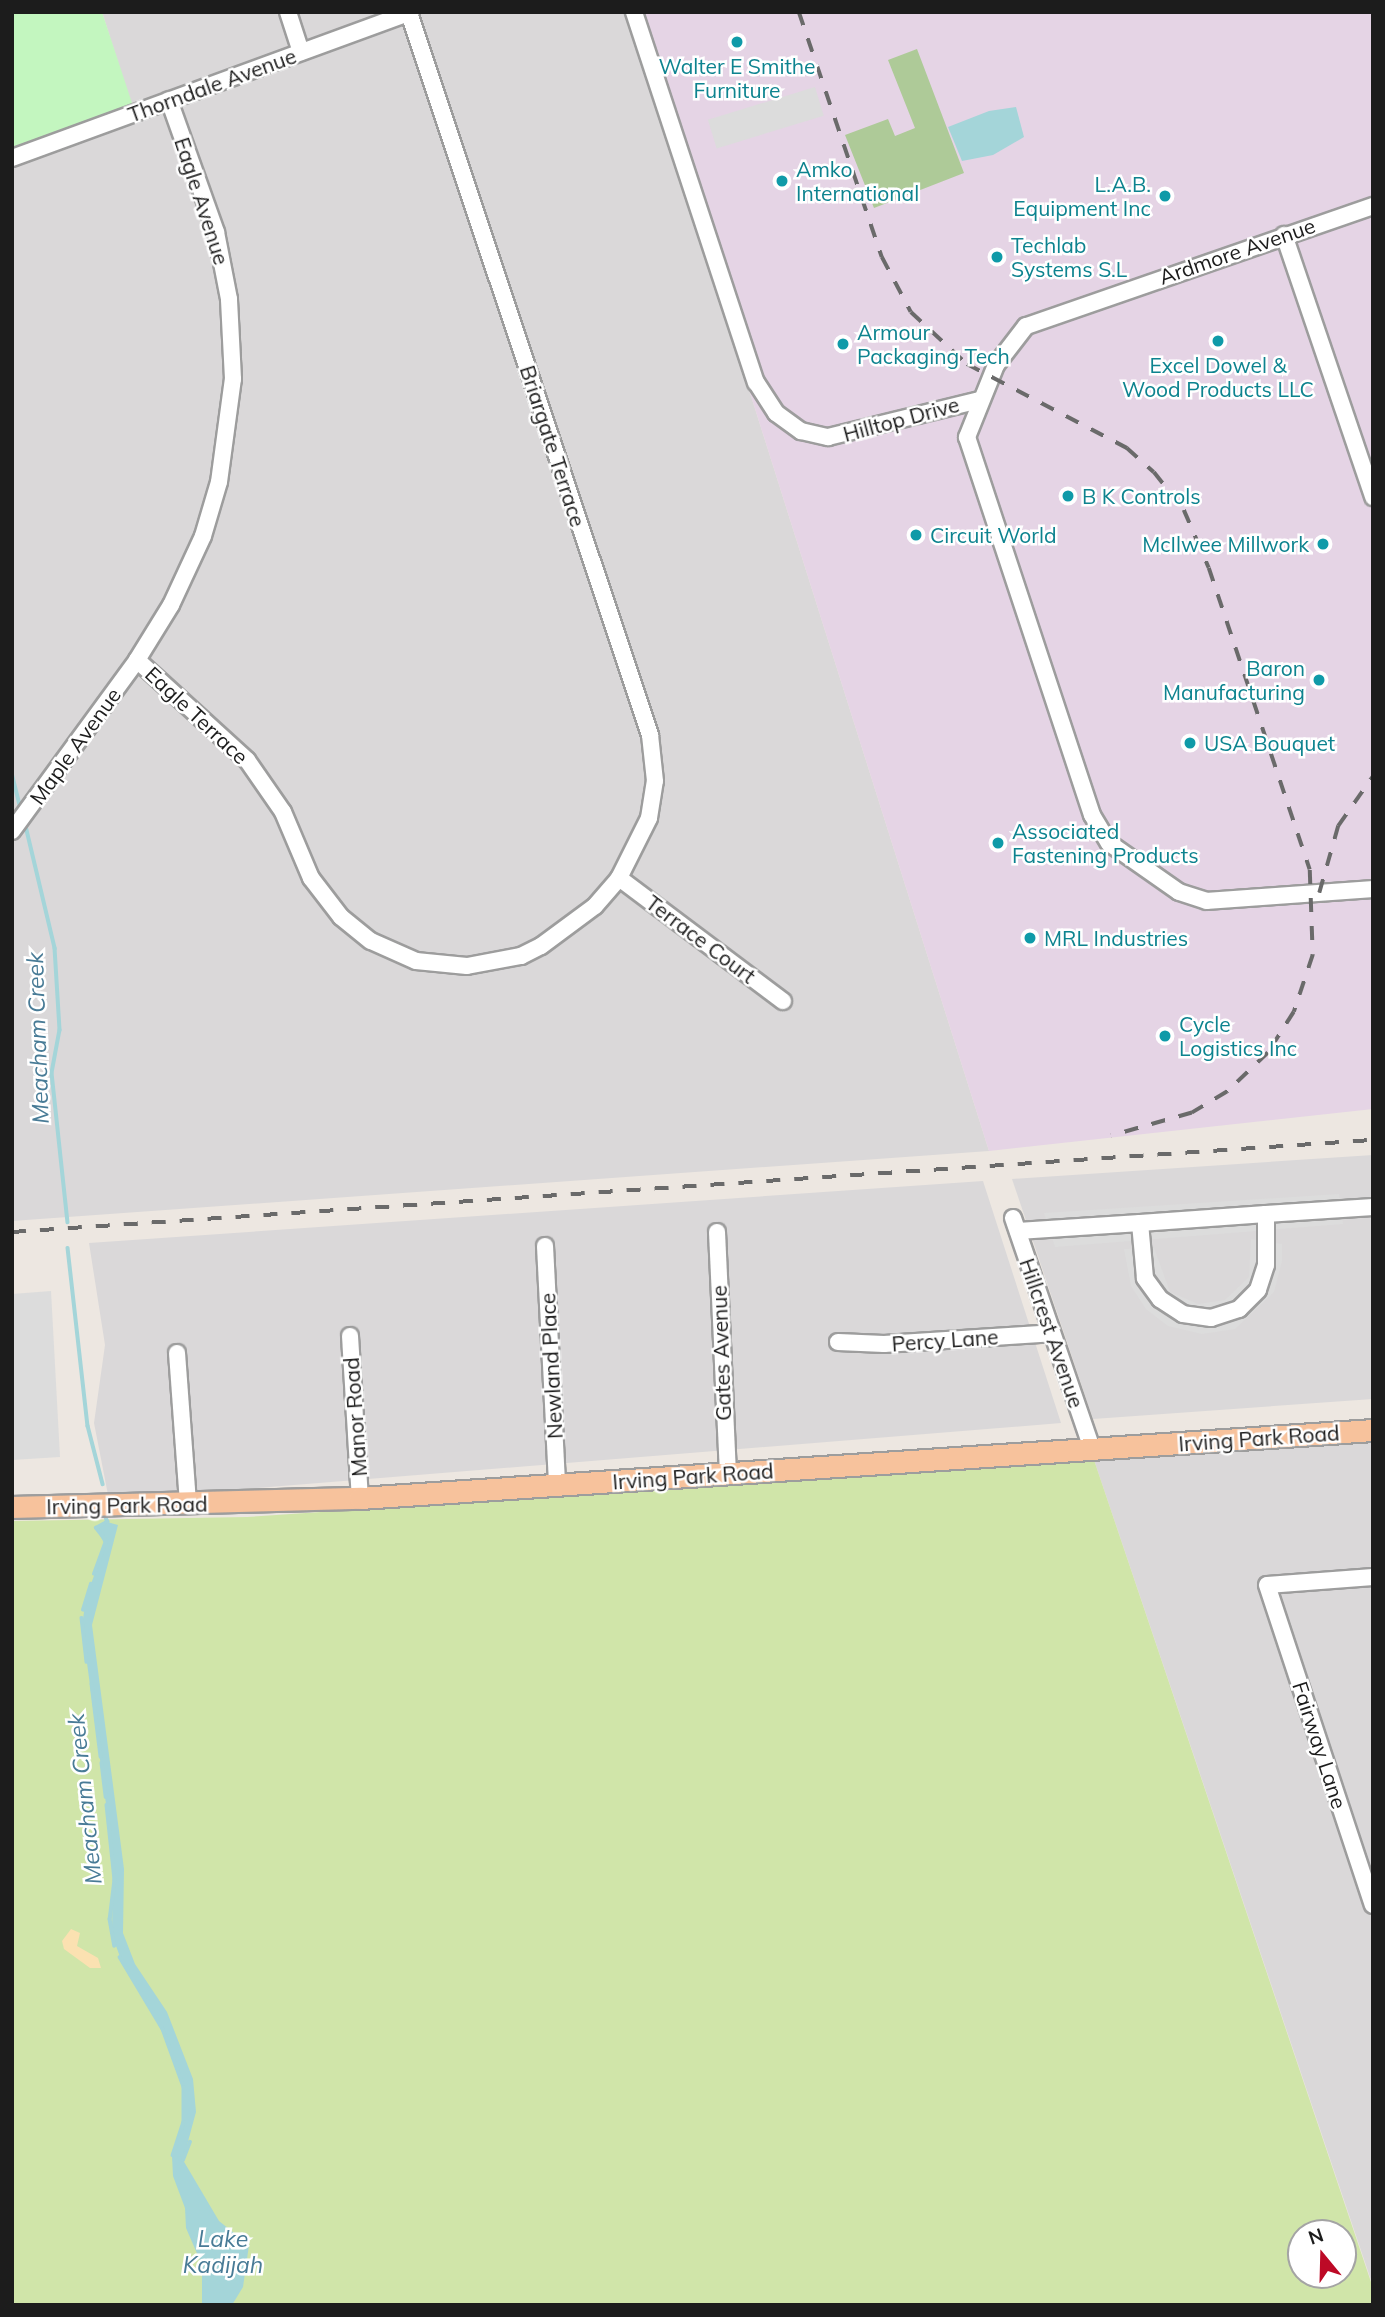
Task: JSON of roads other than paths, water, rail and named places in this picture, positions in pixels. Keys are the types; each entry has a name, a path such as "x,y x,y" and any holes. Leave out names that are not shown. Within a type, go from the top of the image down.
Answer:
{"main road":[{"name":"Irving Park Road","path":"12,1507 360,1498 1373,1430"}],"street":[{"path":"288,12 301,52"},
{"name":"Hilltop Drive","path":"635,12 756,382 776,414 800,430 837,436 980,400"},
{"name":"Thorndale Avenue","path":"12,158 410,13"},
{"name":"Briargate Terrace","path":"371,942 390,952 434,965 502,961 551,940 596,906 619,878 649,818 655,781 650,735 410,13"},
{"name":"Eagle Avenue","path":"137,660 185,579 203,536 227,444 233,379 224,266 169,100"},
{"name":"Ardmore Avenue","path":"980,400 1006,348 1026,326 1373,206"},
{"path":"1284,235 1373,498"},
{"name":"Hilltop Drive","path":"980,400 967,437 970,453 1091,815 1116,849 1179,892 1207,901 1373,889"},
{"name":"Maple Avenue","path":"17,825 137,660"},
{"name":"Eagle Terrace","path":"137,660 247,760 283,812 319,889 341,917 371,942"},
{"name":"Terrace Court","path":"619,878 783,1001"},
{"path":"1266,1214 1266,1265 1258,1290 1239,1309 1211,1318 1183,1314 1160,1299 1145,1278 1140,1223 1266,1214 1373,1207"},
{"name":"Hillcrest Avenue","path":"1092,1449 1015,1224 1140,1223"},
{"name":"Gates Avenue","path":"717,1232 727,1474"},
{"name":"Newland Place","path":"545,1246 557,1486"},
{"name":"Percy Lane","path":"838,1342 884,1345 1052,1334"},
{"name":"Manor Road","path":"350,1336 360,1498"},
{"path":"177,1353 188,1503"},
{"name":"Fairway Lane","path":"1373,1577 1267,1585 1373,1905"}],"water":[{"path":"1016,107 1024,137 993,155 962,161 948,127 989,111"},
{"name":"Lake Kadijah","path":"107,1522 118,1525 92,1625 124,1869 123,1933 135,1964 167,2012 193,2079 196,2112 183,2160 219,2221 249,2245 243,2287 232,2305 202,2305 202,2265 186,2228 185,2208 173,2176 172,2156 184,2122 184,2087 163,2029 123,1965 112,1935 113,1856 82,1626 86,1598 105,1545 96,1528"}],"waterway":[{"name":"Meacham Creek","path":"12,773 21,808"},
{"name":"Meacham Creek","path":"25,822 55,948 60,1030 52,1073 68,1222"},
{"name":"Meacham Creek","path":"68,1248 88,1426 103,1484"},
{"name":"Meacham Creek","path":"94,1574 106,1541 96,1528 107,1522 105,1516"},
{"name":"Meacham Creek","path":"83,1610 91,1584"},
{"name":"Meacham Creek","path":"82,1618 87,1662"},
{"name":"Meacham Creek","path":"92,1684 101,1756"},
{"name":"Meacham Creek","path":"102,1763 106,1797"},
{"name":"Meacham Creek","path":"107,1805 115,1880 110,1919 115,1946"},
{"name":"Meacham Creek","path":"120,1957 163,2029 184,2087 184,2122 173,2155"},
{"name":"Meacham Creek","path":"179,2158 183,2160 190,2142"}],"railway":[{"path":"799,12 882,257 911,312 967,364 1127,448 1154,472 1184,510 1209,568 1310,870 1313,955 1294,1012 1268,1053 1227,1092 1192,1113 1111,1136"},
{"path":"1319,893 1338,826 1373,776"},
{"path":"12,1232 1373,1140"}],"place":[{"name":"Walter E Smithe Furniture","path":"737,42"},
{"name":"Amko International","path":"782,181"},
{"name":"L.A.B. Equipment Inc","path":"1165,196"},
{"name":"Techlab Systems S.L","path":"997,257"},
{"name":"Excel Dowel & Wood Products LLC","path":"1218,341"},
{"name":"Armour Packaging Tech","path":"843,344"},
{"name":"B K Controls","path":"1068,496"},
{"name":"Circuit World","path":"916,535"},
{"name":"McIlwee Millwork","path":"1323,544"},
{"name":"Baron Manufacturing","path":"1319,680"},
{"name":"USA Bouquet","path":"1190,743"},
{"name":"Associated Fastening Products","path":"998,843"},
{"name":"MRL Industries","path":"1030,938"},
{"name":"Cycle Logistics Inc","path":"1165,1036"}]}
